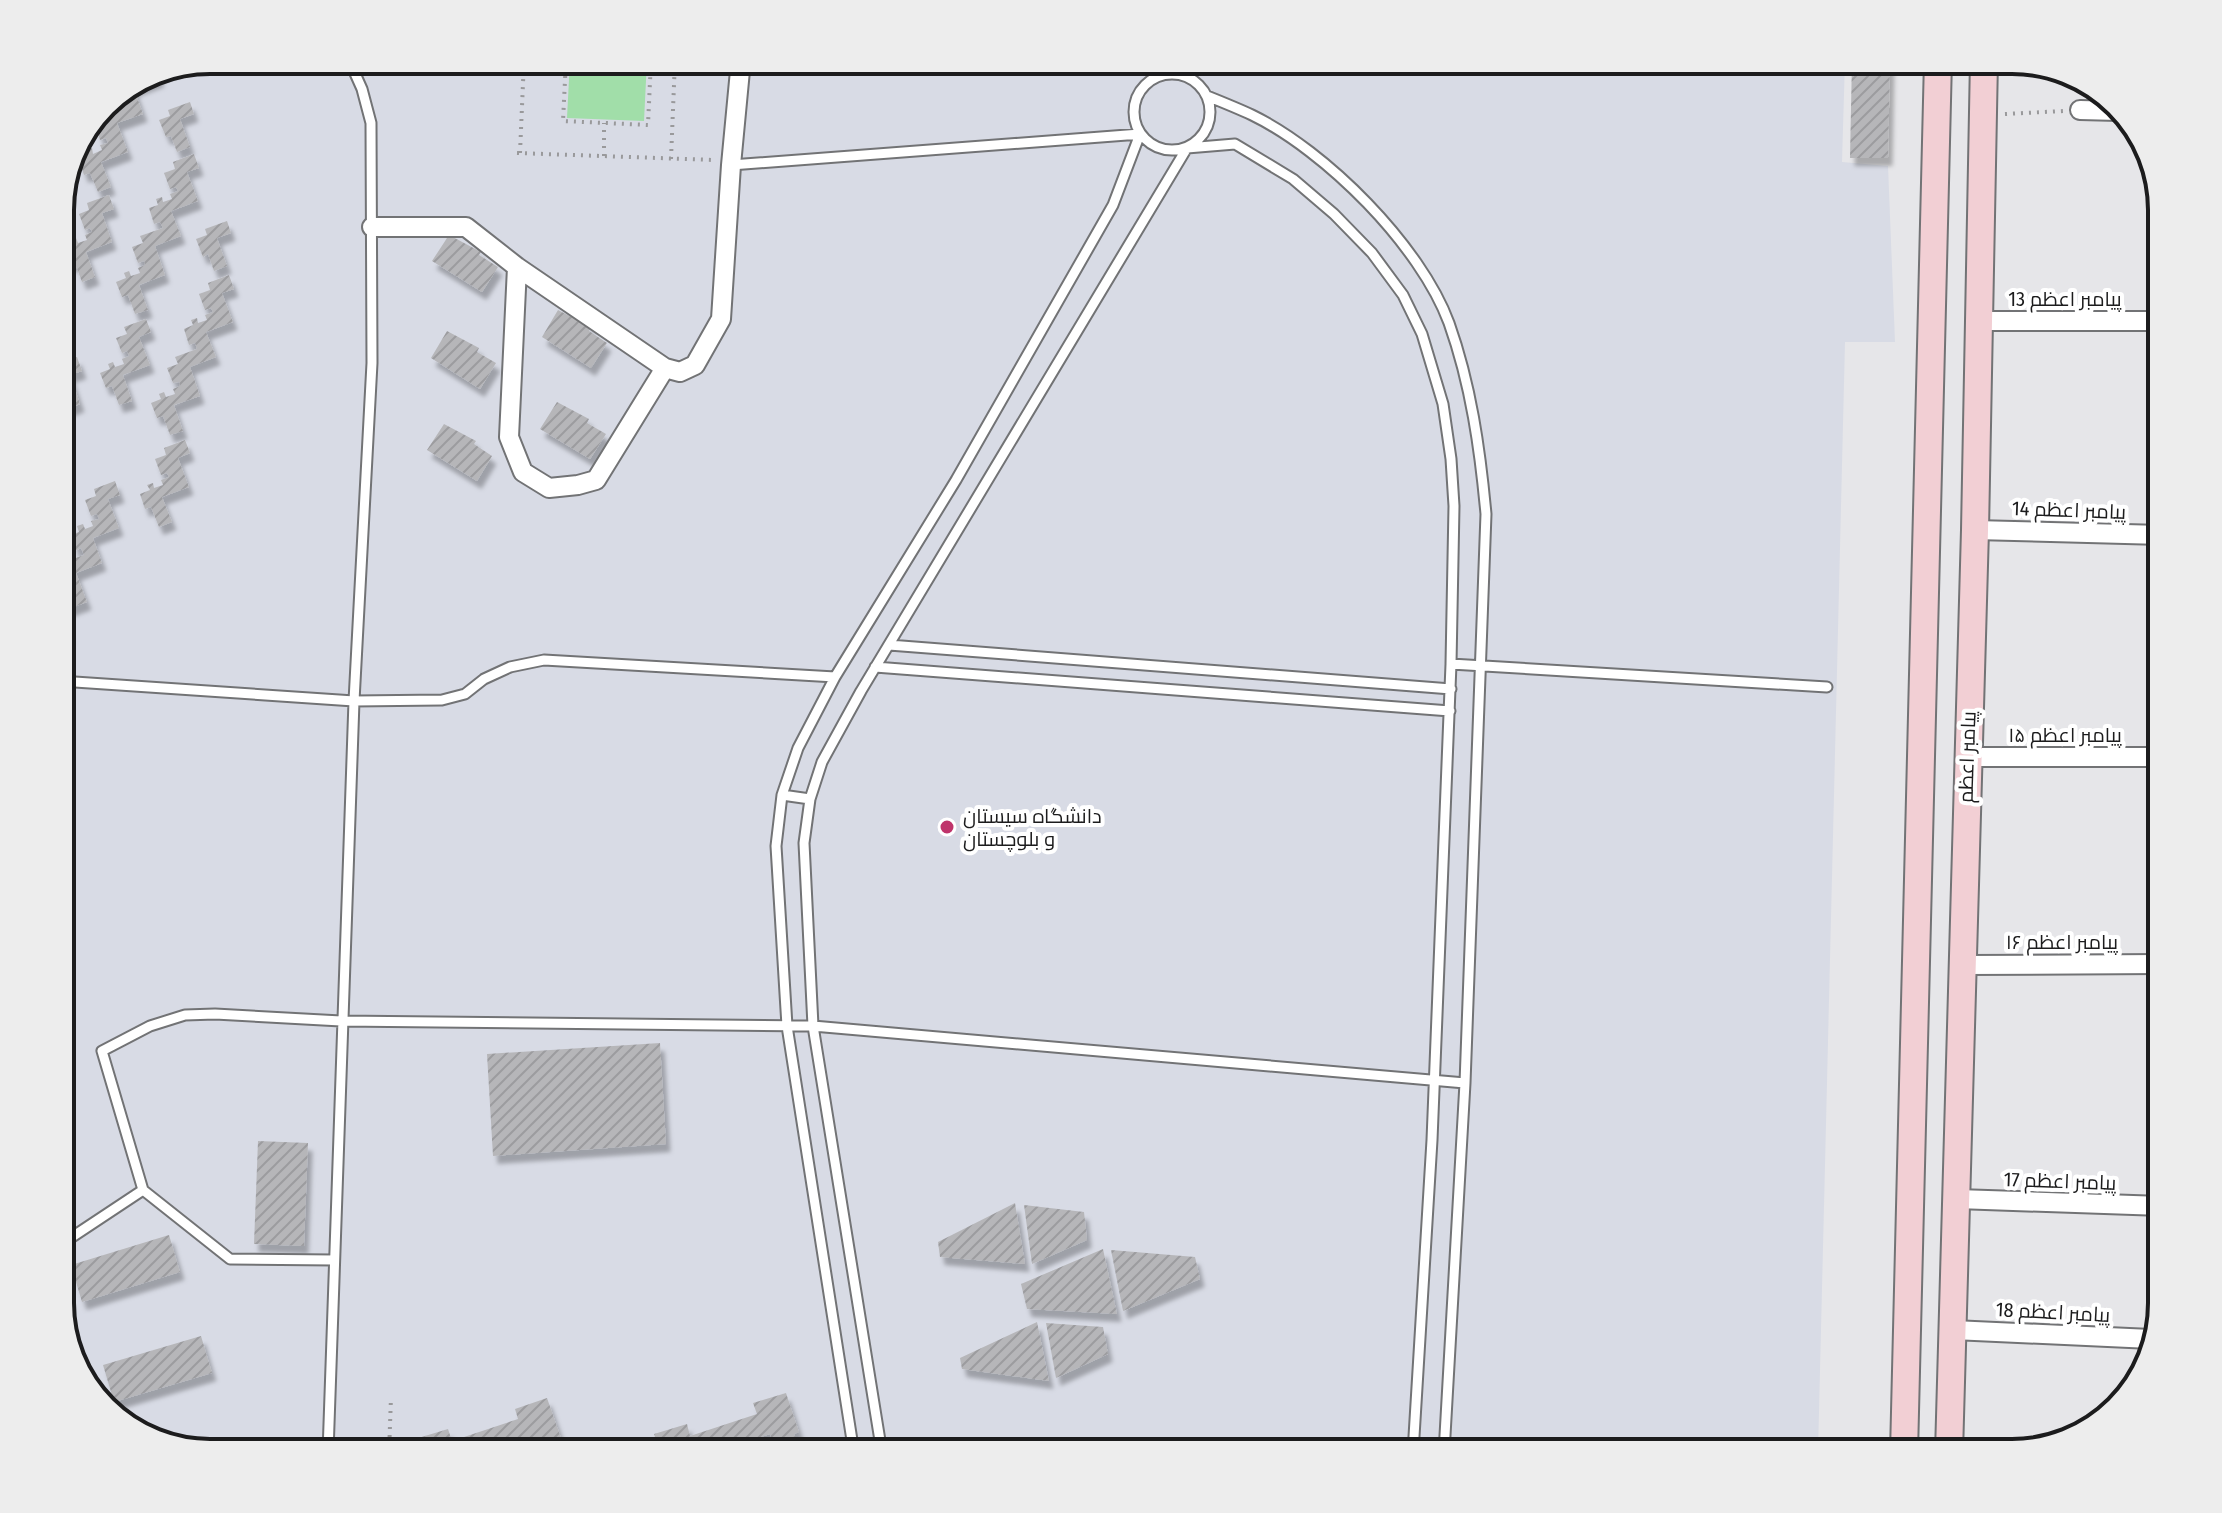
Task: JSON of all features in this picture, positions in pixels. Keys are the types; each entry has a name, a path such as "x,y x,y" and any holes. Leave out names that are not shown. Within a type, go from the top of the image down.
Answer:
{"main road":[{"path":"1904,1439 1938,74"},
{"name":"پیامبر اعظم","path":"1949,1439 1975,530 1984,74"}],"street":[{"path":"372,227 466,227 517,267 665,368 680,372 695,365 721,319 740,74"},
{"path":"2080,110 2105,111"},
{"path":"517,267 509,437 523,472 549,488 596,480 665,368"},
{"name":"پیامبر اعظم 13","path":"1978,321 2148,321"},
{"name":"پیامبر اعظم 14","path":"1975,530 2148,535"},
{"name":"پیامبر اعظم ۱۵","path":"1967,757 2148,757"},
{"name":"پیامبر اعظم ۱۶","path":"1962,965 2148,964"},
{"name":"پیامبر اعظم 17","path":"1957,1199 2148,1206"},
{"name":"پیامبر اعظم 18","path":"1953,1330 2143,1339"}],"lane":[{"path":"328,1439 341,1021 372,363 371,123 355,74"},
{"path":"880,1439 813,1026 804,843 810,799 822,762 875,667 1187,148 1198,141 1210,120 1211,107 1201,86 1182,75 1159,76 1149,82 1135,101 1133,112 1140,134 1161,150 1174,151 1187,148 1235,144 1293,179 1334,214 1372,253 1403,295 1422,334 1443,404 1454,506 1451,689 1414,1439"},
{"path":"1207,96 1254,116 1311,153 1361,197 1404,246 1428,281 1448,322 1471,399 1484,499 1465,1083 1445,1439"},
{"path":"731,163 1140,134"},
{"path":"852,1439 787,1026 776,846 782,795 798,748 835,677 956,480 1113,205 1140,134"},
{"path":"889,645 1451,689"},
{"path":"74,682 354,701 442,700 465,694 484,679 510,667 544,660 835,677"},
{"path":"1451,664 1827,687"},
{"path":"875,667 1450,711"},
{"path":"782,795 810,799"},
{"path":"334,1260 230,1259 143,1190 102,1051 150,1026 185,1015 341,1021 813,1026 1465,1083"},
{"path":"74,1236 143,1190"}],"path":[{"path":"523,74 518,153 731,163"},
{"path":"565,74 563,121 648,125 650,74"},
{"path":"671,159 674,74"},
{"path":"1983,115 2080,110"},
{"path":"604,123 604,156"},
{"path":"390,1439 391,1397"}],"shaded area":[{"name":"دانشگاه سیستان و بلوچستان","path":"210,74 1845,74 1842,162 1888,166 1895,342 1845,342 1818,1439 210,1439 184,1436 150,1425 120,1405 92,1371 81,1346 74,1311 74,202 84,158 97,135 114,114 135,97 158,84"}],"green space":[{"path":"569,74 646,74 644,121 567,118"}],"building":[{"path":"1852,74 1890,74 1888,158 1850,158"},
{"path":"137,96 143,114 117,123 128,152 101,162 111,187 98,192 90,173 84,175 81,167 89,149 92,148 93,154 102,150 100,145 108,143 106,138 100,140 98,134 114,114"},
{"path":"190,102 194,114 180,119 190,147 177,152 171,136 166,137 159,120 170,116 168,110"},
{"path":"194,154 199,168 187,172 198,201 171,211 181,236 155,246 165,275 139,285 148,310 135,314 128,295 122,297 116,282 126,278 124,273 129,271 131,276 140,273 138,268 145,265 144,261 138,263 132,247 143,243 140,236 163,228 160,222 154,224 149,208 158,205 156,199 162,197 163,202 172,199 170,194 178,191 176,187 170,189 164,173 175,169 173,162"},
{"path":"109,195 114,209 102,213 112,242 86,252 95,277 82,282 74,263 74,239 78,243 87,240 85,235 92,232 90,228 85,230 79,214 89,210 87,203"},
{"path":"227,221 231,233 217,238 227,266 214,271 208,254 203,257 196,239 207,235 205,229"},
{"path":"449,235 481,252 479,255 498,267 482,292 432,261"},
{"path":"229,275 234,289 222,293 233,322 206,332 216,357 190,367 200,396 174,405 183,431 170,435 163,416 157,418 151,403 161,399 159,394 164,392 166,397 175,394 173,389 180,386 179,382 173,383 167,368 178,364 175,357 197,349 195,343 189,345 184,329 193,325 191,320 197,318 198,323 207,320 205,315 213,312 211,308 205,310 199,294 210,290 208,283"},
{"path":"558,310 591,327 589,331 607,343 591,368 542,337"},
{"path":"146,319 151,332 139,337 150,365 123,375 132,401 119,405 112,386 106,388 100,373 110,369 108,364 113,362 115,367 124,364 122,359 129,356 127,351 122,353 116,338 127,334 124,327"},
{"path":"447,331 479,348 477,352 496,363 480,389 431,358"},
{"path":"77,357 82,371 74,374 74,358"},
{"path":"74,387 80,404 74,406"},
{"path":"557,402 589,419 587,423 606,434 590,459 540,429"},
{"path":"444,424 476,441 474,444 492,456 477,481 427,450"},
{"path":"185,440 190,453 178,458 189,487 162,497 172,522 159,527 151,507 145,509 140,494 150,490 147,485 153,483 154,488 163,485 161,480 169,477 167,473 161,475 155,459 166,455 164,448"},
{"path":"115,481 120,495 108,499 119,528 93,538 102,563 76,573 87,602 74,607 74,558 84,555 81,548 75,551 74,534 79,532 77,526 83,524 85,529 93,526 91,521 99,519 97,514 91,516 85,500 96,496 94,489"},
{"path":"660,1043 666,1144 493,1156 487,1054"},
{"path":"258,1141 308,1143 304,1246 254,1244"},
{"path":"1015,1203 1025,1264 940,1257 938,1242"},
{"path":"1024,1205 1084,1212 1087,1240 1032,1264"},
{"path":"169,1235 180,1272 82,1302 74,1264"},
{"path":"1103,1249 1117,1314 1027,1309 1021,1284"},
{"path":"1111,1250 1195,1257 1200,1279 1123,1311"},
{"path":"1037,1322 1049,1381 962,1369 960,1358"},
{"path":"1046,1323 1103,1327 1108,1354 1056,1378"},
{"path":"201,1336 212,1373 116,1401 103,1365"},
{"path":"786,1393 799,1432 794,1434 796,1439 772,1439 770,1434 755,1439 656,1439 654,1434 687,1424 690,1436 757,1414 753,1403"},
{"path":"547,1398 561,1438 458,1439 518,1419 515,1409"},
{"path":"448,1429 451,1439 415,1439"}],"place":[{"name":"دانشگاه سیستان و بلوچستان","path":"947,827"}]}
